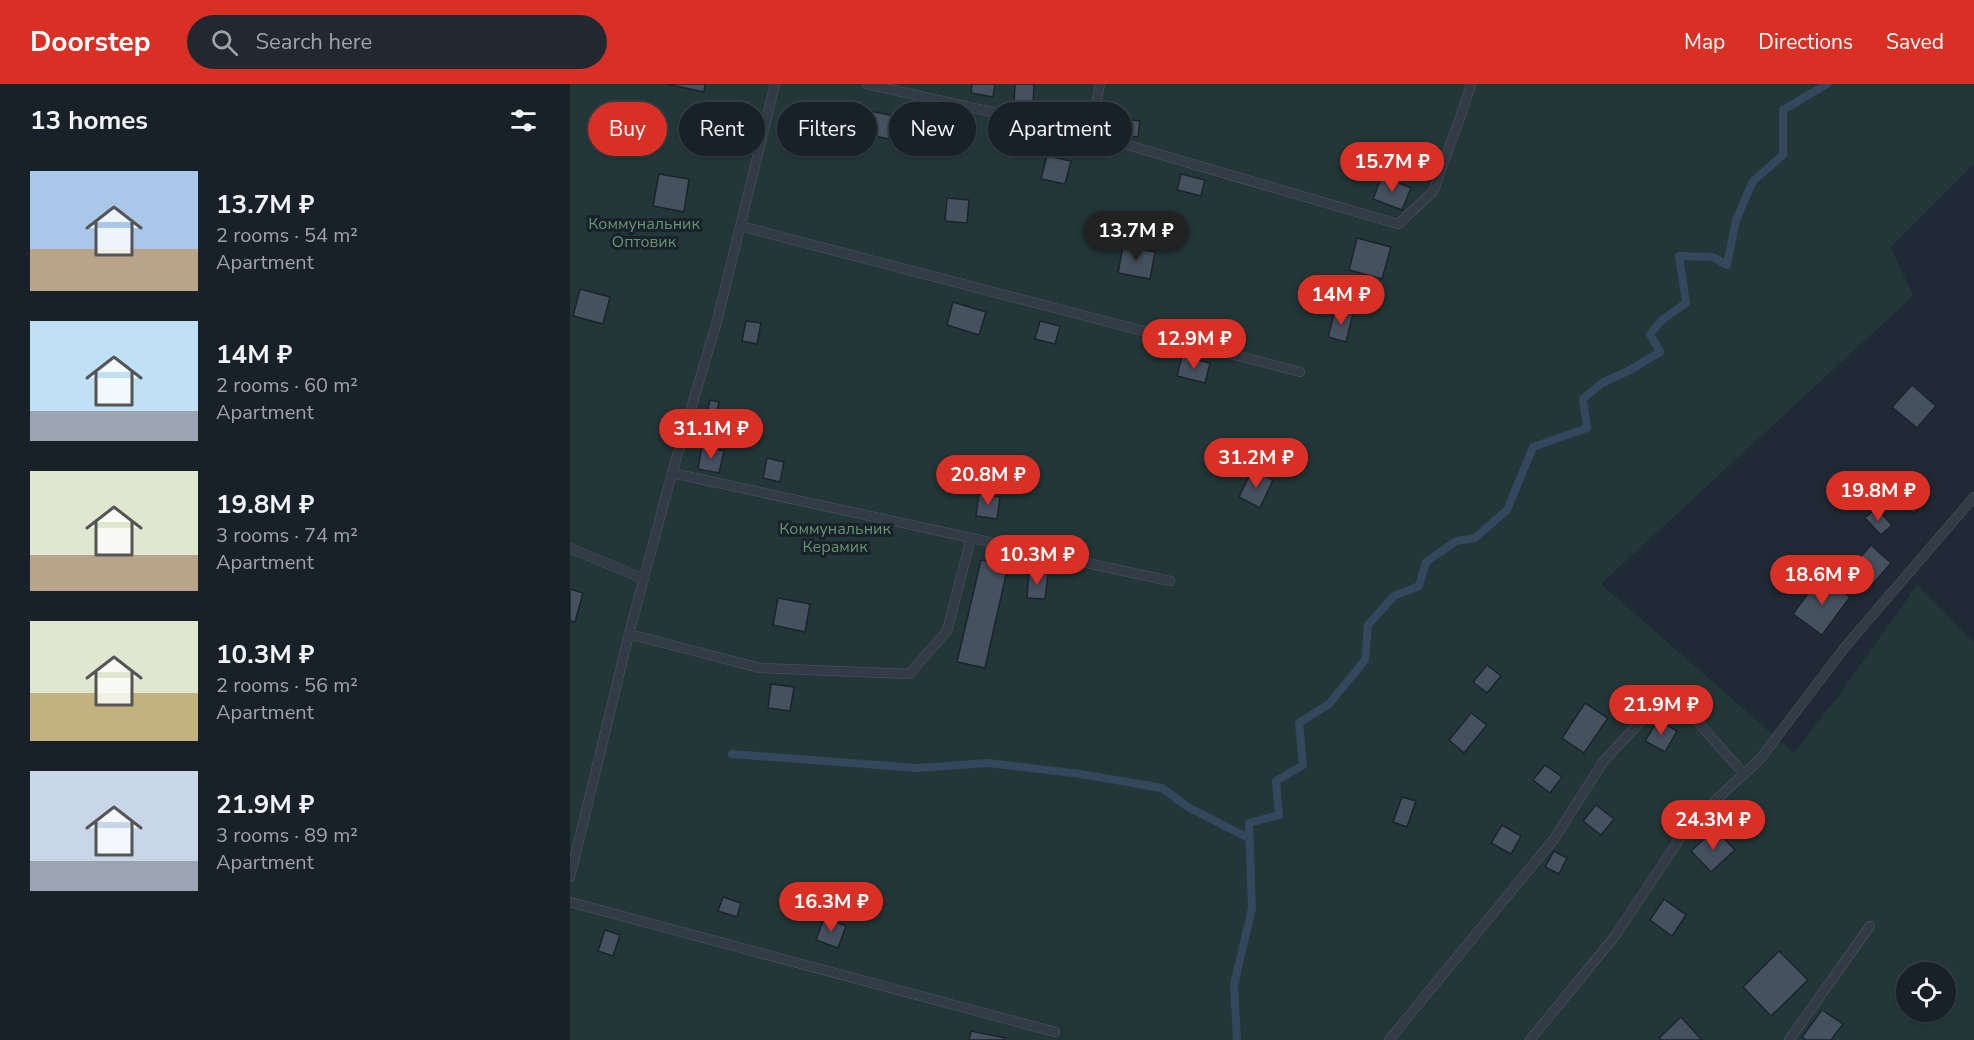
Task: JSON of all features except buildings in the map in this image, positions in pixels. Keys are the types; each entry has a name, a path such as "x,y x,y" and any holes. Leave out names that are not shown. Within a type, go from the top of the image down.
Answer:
{"lane":[{"path":"570,877 629,634 672,473 717,321 775,84"},
{"path":"867,84 988,111"},
{"path":"1096,102 1100,84"},
{"path":"1132,146 1398,224 1433,192 1470,84"},
{"path":"740,226 1300,372"},
{"path":"672,473 1170,581"},
{"path":"1530,1040 1616,936 1689,825 1760,759 1845,647 1974,496"},
{"path":"629,634 759,668 909,674 947,631 970,538"},
{"path":"570,548 644,579"},
{"path":"1389,1040 1554,839 1604,762 1652,709 1668,705 1694,718 1744,774"},
{"path":"570,902 1055,1032"},
{"path":"1789,1040 1870,926"}],"green space":[{"path":"570,84 1974,84 1974,164 1891,247 1913,296 1601,584 1794,753 1839,695 1917,585 1974,643 1974,1040 570,1040"}],"waterway":[{"path":"1237,1040 1234,985 1252,908 1249,823 1279,815 1276,781 1303,765 1299,723 1329,704 1365,660 1368,625 1394,596 1419,586 1426,562 1456,541 1475,538 1507,510 1533,447 1587,428 1583,399 1602,383 1660,352 1650,334 1662,320 1686,303 1679,256 1713,257 1727,265 1736,220 1753,181 1783,155 1783,110 1827,84"},
{"path":"732,754 918,768 988,763 1081,774 1162,788 1188,807 1250,839"}],"park label":[{"name":"Коммунальник Оптовик","path":"644,232"},
{"name":"Коммунальник Керамик","path":"835,537"}]}
